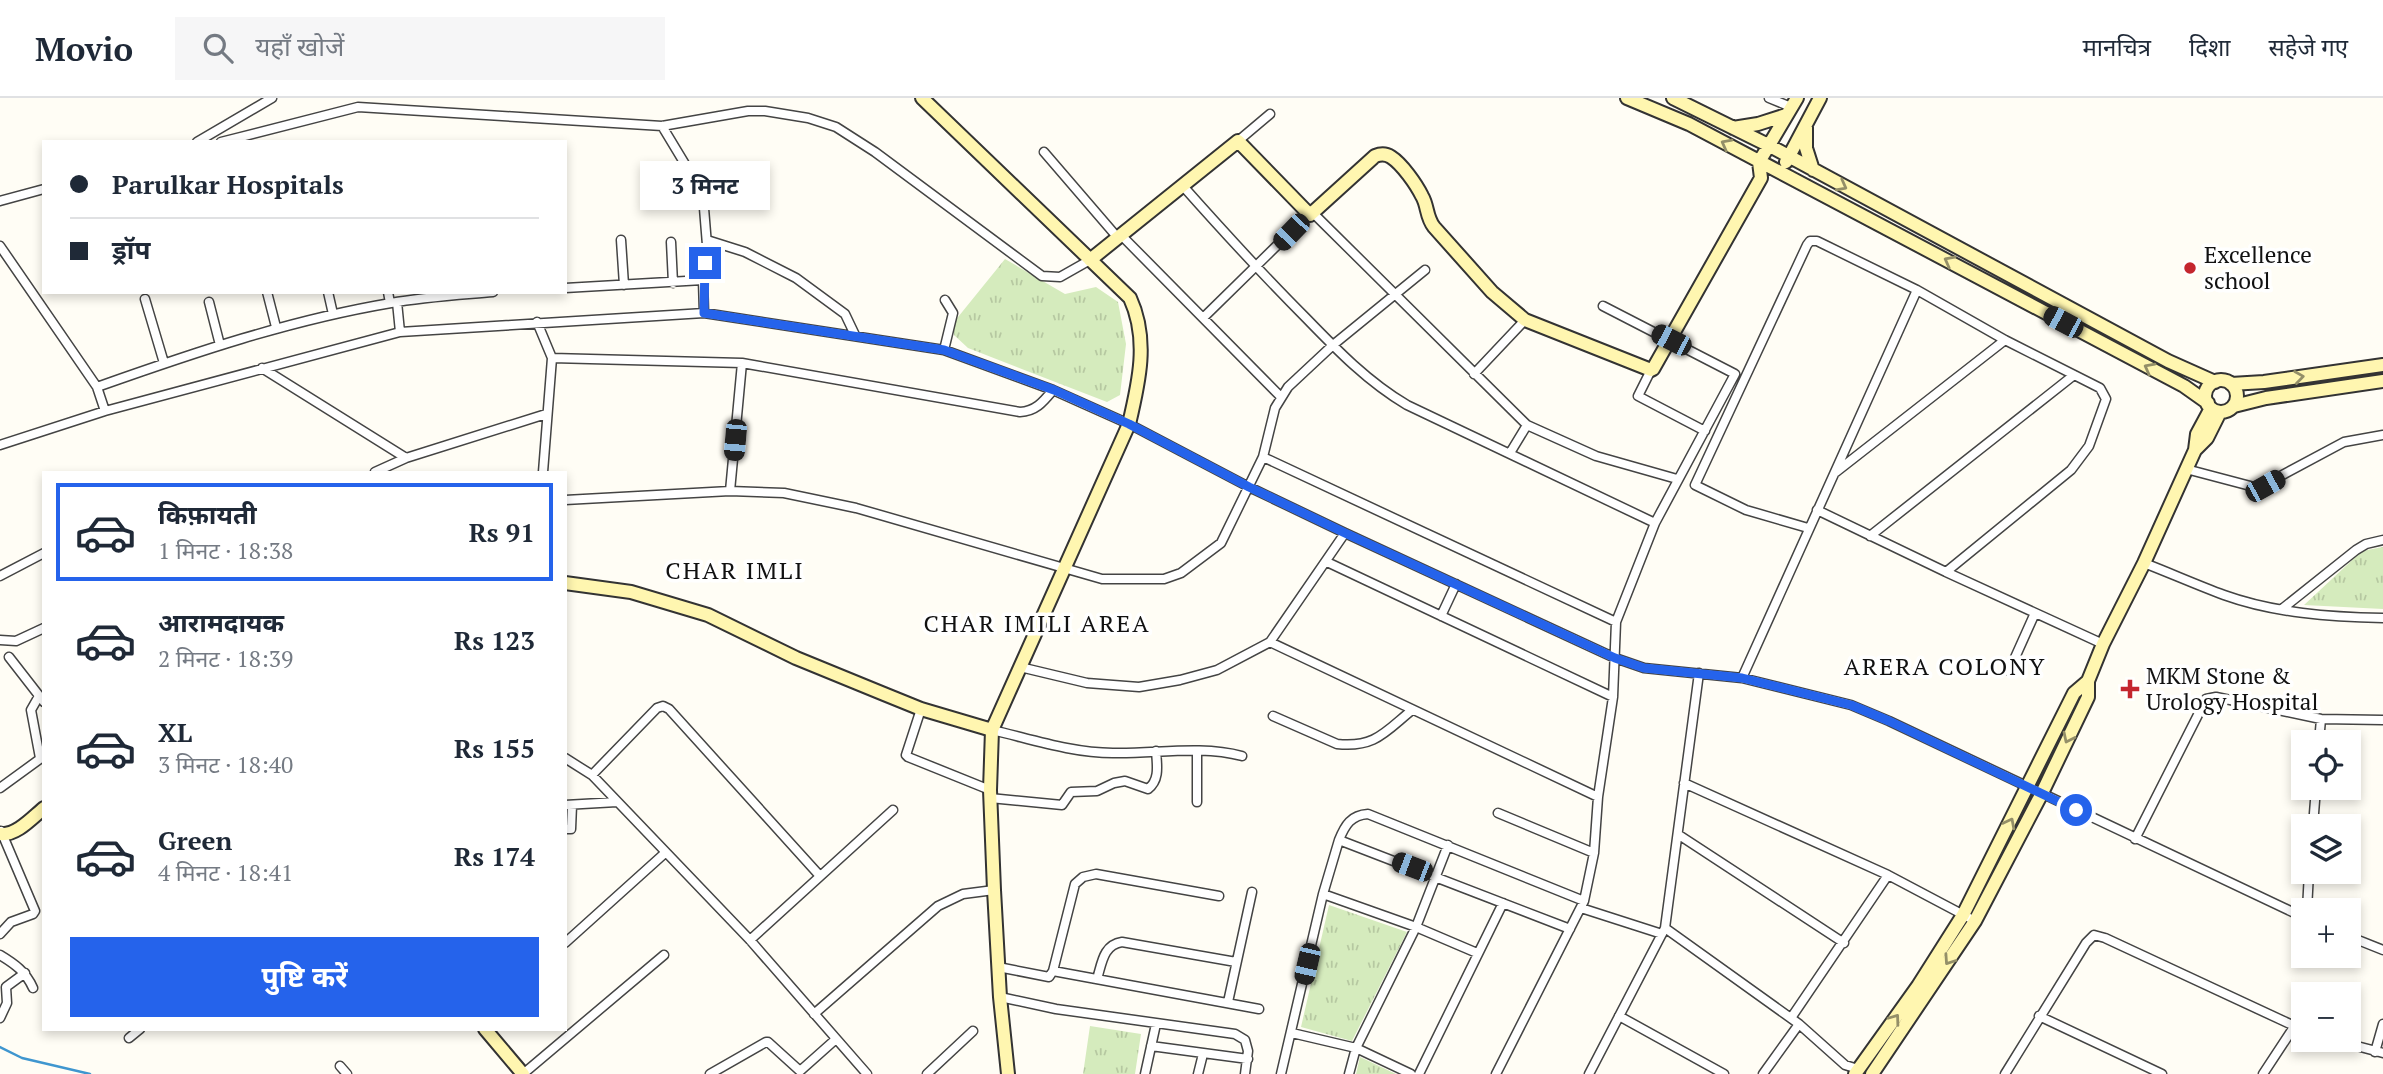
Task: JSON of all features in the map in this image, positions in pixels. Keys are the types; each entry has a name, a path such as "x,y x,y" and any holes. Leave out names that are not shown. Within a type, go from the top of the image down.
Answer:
{"main road":[{"path":"922,98 1130,298 1139,322 1142,342 1139,384 1129,424 992,730 990,794 994,890 1008,1074"},
{"path":"1627,98 1689,124 2184,386 2213,408 2383,381"},
{"path":"1673,98 1768,145 2168,361 2215,382 2264,382 2383,365"},
{"path":"1761,178 1780,173 1820,98"},
{"path":"1090,260 1238,141 1311,215 1375,156 1390,156 1421,193 1427,216 1434,227 1492,292 1525,320 1650,370 1671,340 1761,178 1759,162 1791,107"},
{"path":"1733,128 1763,123 1791,107"},
{"path":"1689,124 1697,110"},
{"path":"1806,123 1806,148 1813,170"},
{"path":"1872,1074 1975,921 2042,793 2088,697 2088,681 2104,644 2144,563 2194,450 2207,438 2213,408 2207,389 2215,382"},
{"path":"2231,384 2237,392 2234,406"},
{"path":"567,583 631,592 708,615 796,658 921,709 992,730"},
{"path":"1854,1071 1918,986 1962,915 2074,693 2088,681"},
{"path":"1,833 13,832 42,810"},
{"path":"487,1031 523,1074"}],"street":[{"path":"201,140 272,98"},
{"path":"1769,98 1791,107"},
{"path":"229,140 358,107 662,126 748,111 765,111 822,121 875,152 1042,276 1060,277 1090,260"},
{"path":"1238,141 1270,114"},
{"path":"662,126 694,178 704,208 704,313"},
{"path":"1044,152 1119,236 1281,397"},
{"path":"1182,186 1256,268 1379,387 1406,405 1655,523"},
{"path":"0,201 42,190"},
{"path":"1203,318 1311,215 1527,425 1596,456 1677,479"},
{"path":"621,240 624,285"},
{"path":"706,240 745,252 796,278 845,314 855,335"},
{"path":"1808,528 1746,510 1695,485 1807,245 1811,241 1817,241 1917,289 2005,341 2100,388 2106,399 2089,446 2071,470 1946,572"},
{"path":"671,242 673,283"},
{"path":"0,246 96,387 105,411"},
{"path":"567,500 730,491 784,493 823,500 1102,579 1164,579 1181,573 1221,543 1263,457 1275,408 1281,397 1333,345 1425,270"},
{"path":"567,288 703,280"},
{"path":"1742,678 1917,289"},
{"path":"268,294 276,327"},
{"path":"328,294 332,314"},
{"path":"389,294 400,332"},
{"path":"96,387 276,327 393,302 447,294"},
{"path":"145,299 164,363"},
{"path":"944,350 953,313 945,300"},
{"path":"209,302 220,345"},
{"path":"1496,1074 1583,904 1594,853 1598,797 1613,697 1616,622 1655,523 1735,374 1603,306"},
{"path":"0,445 105,411 400,332 704,313 944,350 1054,390 1129,424 1249,487 1615,658 1644,668 1742,678 1851,705 2291,911"},
{"path":"1474,374 1525,320"},
{"path":"537,322 552,358 543,471"},
{"path":"1833,473 2005,341"},
{"path":"552,358 742,363 1020,412 1041,405 1054,390"},
{"path":"730,491 742,363"},
{"path":"261,368 407,458"},
{"path":"1650,370 1638,396 1705,431"},
{"path":"1870,536 2074,375"},
{"path":"376,471 407,458 546,414"},
{"path":"1510,453 1527,425"},
{"path":"2186,469 2258,488 2344,442 2383,435"},
{"path":"1263,457 1616,622"},
{"path":"1817,510 2104,644"},
{"path":"1020,667 1087,683 1139,687 1217,670 1270,642 1345,533"},
{"path":"2282,609 2356,550 2366,544 2383,540"},
{"path":"0,576 42,554"},
{"path":"1326,562 1613,697"},
{"path":"2144,563 2226,596 2282,609 2334,617 2383,618"},
{"path":"1441,616 1456,584"},
{"path":"2009,671 2035,613"},
{"path":"0,640 16,641 42,629"},
{"path":"1270,642 1598,797"},
{"path":"0,788 42,757 31,710 42,699 9,657"},
{"path":"1589,1074 1664,931 1699,673"},
{"path":"2135,839 2207,699 2216,697 2321,719 2383,720"},
{"path":"592,775 657,708 663,706 669,709 820,876"},
{"path":"921,709 906,755 990,794 1062,805 1071,792 1097,791 1114,783 1129,781 1148,789 1152,787 1157,775 1156,751"},
{"path":"1273,716 1337,744 1346,745 1375,741 1412,709"},
{"path":"2320,730 2321,719"},
{"path":"992,730 1078,751 1197,751 1242,756"},
{"path":"1197,751 1197,802"},
{"path":"567,759 592,775 750,940 867,1074"},
{"path":"1684,783 1888,875 1975,921"},
{"path":"567,829 571,829 569,805 617,803"},
{"path":"750,940 893,810"},
{"path":"1498,813 1594,853"},
{"path":"1281,1074 1323,894 1339,840 1349,820 1357,815 1368,814 1448,845 1583,904 1664,931 1791,1018 1854,1071"},
{"path":"0,934 11,922 35,911 1,833"},
{"path":"1679,835 1844,943"},
{"path":"1339,840 1570,929"},
{"path":"1349,1074 1356,1048 1416,927 1448,845"},
{"path":"567,941 665,853"},
{"path":"998,967 1049,977 1053,971 1075,884 1083,877 1096,874 1219,896"},
{"path":"1791,1018 1888,875"},
{"path":"814,1014 938,906 963,894 994,890"},
{"path":"1228,1002 1252,892"},
{"path":"1323,894 1416,927 1477,953"},
{"path":"1419,1074 1503,903"},
{"path":"2005,1074 2039,1016 2086,943 2094,935 2291,1026"},
{"path":"2361,941 2383,950"},
{"path":"1097,979 1106,950 1122,942 1236,962"},
{"path":"0,955 16,964 25,973 33,988"},
{"path":"523,1074 664,955"},
{"path":"1053,971 1259,1009"},
{"path":"0,1018 7,1003 6,987 25,973"},
{"path":"1000,996 1056,1009 1235,1034 1245,1040 1248,1059 1245,1074"},
{"path":"1619,1016 1724,1074"},
{"path":"2039,1016 2162,1074"},
{"path":"1145,1074 1156,1024"},
{"path":"1763,1074 1799,1024"},
{"path":"2361,1047 2379,1052 2383,1024"},
{"path":"129,1038 138,1031"},
{"path":"927,1074 973,1031"},
{"path":"2263,1074 2291,1032"},
{"path":"1292,1033 1356,1048 1411,1074"},
{"path":"710,1074 766,1042 800,1071 836,1039"},
{"path":"1151,1046 1248,1059"},
{"path":"1198,1074 1203,1054"},
{"path":"340,1066 347,1074"}],"green space":[{"path":"1005,259 1065,294 1096,287 1118,302 1126,344 1120,395 1107,402 968,348 954,335 954,322"},
{"path":"2383,547 2383,609 2304,605 2362,551"},
{"path":"1329,905 1407,932 1352,1041 1301,1027"},
{"path":"1090,1026 1141,1034 1135,1074 1083,1074"},
{"path":"1360,1057 1396,1074 1356,1074"}],"waterway":[{"path":"0,1047 22,1058 90,1074"}],"place":[{"name":"Excellence school","path":"2190,268"},
{"name":"MKM Stone & Urology Hospital","path":"2130,689"}],"district":[{"name":"CHAR IMLI","path":"735,571"},
{"name":"CHAR IMILI AREA","path":"1037,624"},
{"name":"ARERA COLONY","path":"1945,667"}],"route":[{"path":"705,263 704,313 944,350 1054,390 1129,424 1249,487 1615,658 1644,668 1742,678 1851,705 2076,810"}]}
